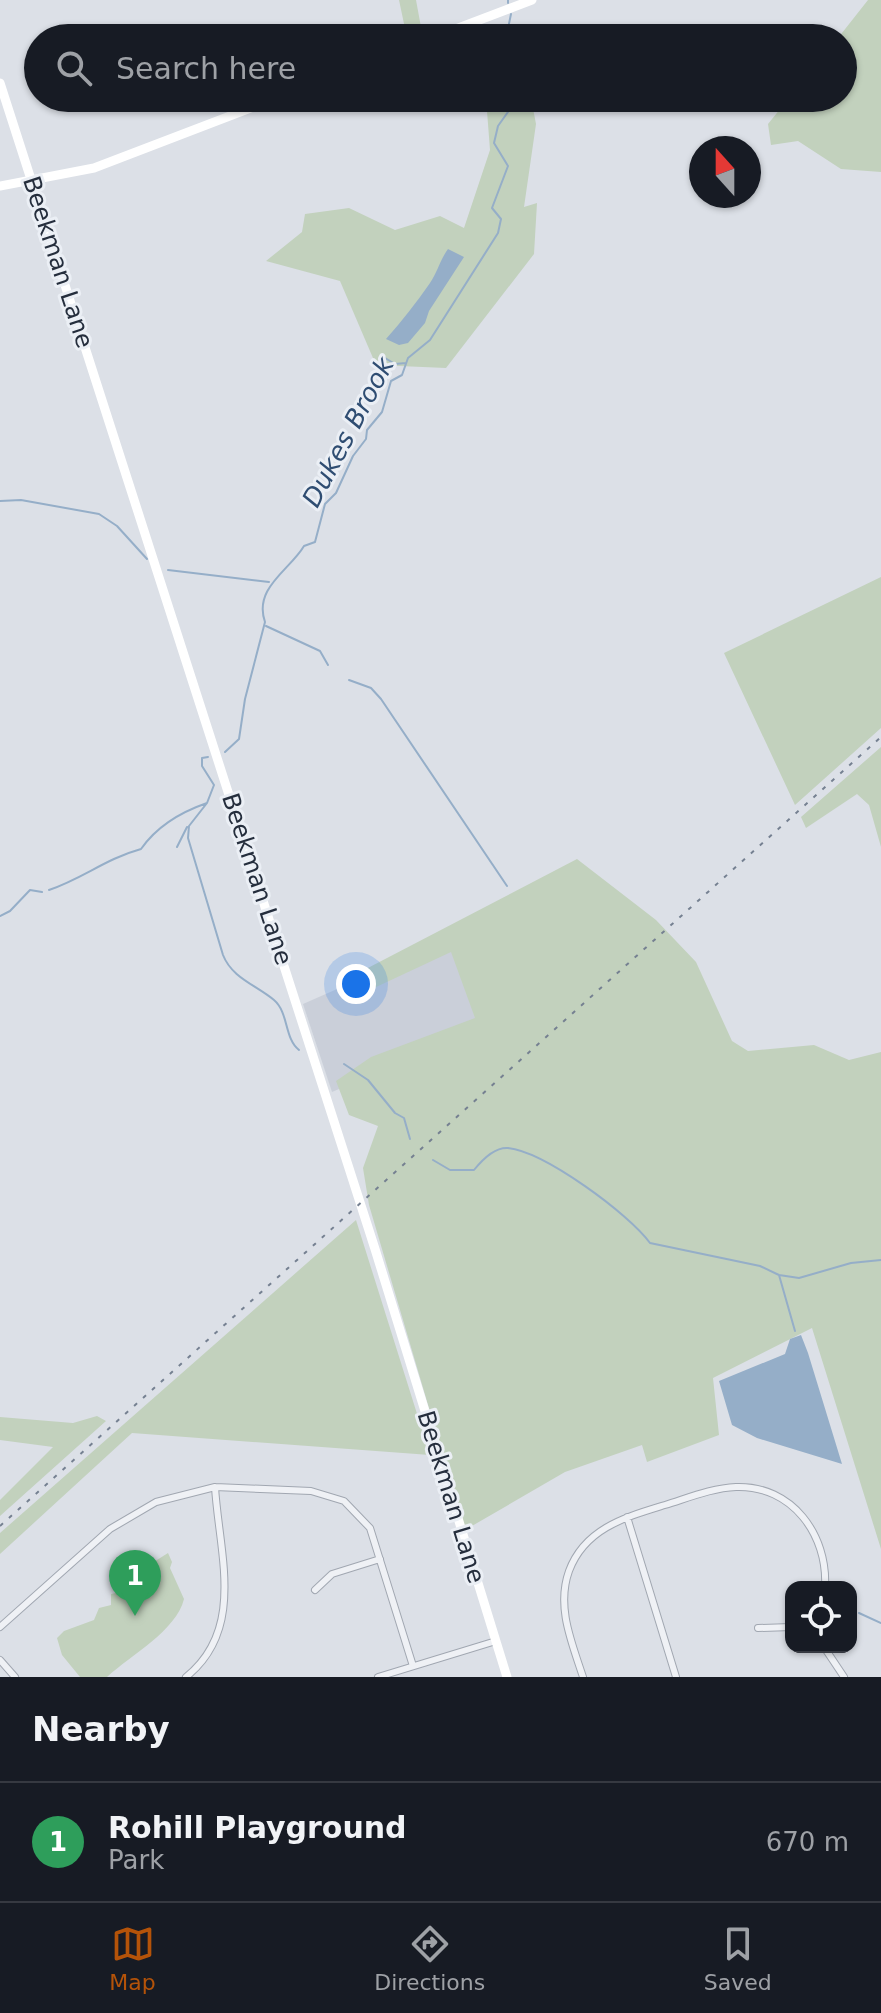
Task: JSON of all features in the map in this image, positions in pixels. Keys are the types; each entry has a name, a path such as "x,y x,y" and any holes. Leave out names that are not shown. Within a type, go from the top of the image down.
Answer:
{"street":[{"path":"469,24 532,0"},
{"name":"Beekman Lane","path":"0,83 375,1249 507,1677"},
{"path":"0,186 118,160 241,112"},
{"path":"0,1627 123,1519 173,1495 215,1487 296,1490 334,1496 364,1519 380,1559 413,1666"},
{"path":"186,1677 214,1646 224,1615 215,1487"},
{"path":"583,1677 565,1613 569,1572 580,1550 595,1533 627,1517 728,1488 752,1488 775,1495 797,1510 817,1538 826,1569 825,1581"},
{"path":"627,1517 676,1677"},
{"path":"315,1590 332,1574 380,1559"},
{"path":"758,1628 785,1627"},
{"path":"378,1677 496,1641"},
{"path":"828,1653 844,1677"},
{"path":"0,1660 15,1677"}],"shaded area":[{"path":"455,937 490,1025 332,1092 303,1004"}],"green space":[{"path":"399,0 416,0 420,24 404,24"},
{"path":"868,0 881,0 881,172 841,169 798,141 771,145 768,124 778,112 857,112 857,24 849,24"},
{"path":"487,112 534,112 536,124 524,207 537,203 534,254 446,368 376,365 340,281 266,261 302,232 305,214 349,208 395,230 440,216 464,228 490,150"},
{"path":"881,577 881,728 795,805 724,653"},
{"path":"881,747 881,847 869,805 857,794 806,828 801,817"},
{"path":"577,859 656,920 696,962 732,1041 748,1051 814,1045 849,1060 881,1052 881,1549 812,1328 713,1378 719,1435 647,1462 642,1445 565,1472 465,1530 369,1205 363,1168 378,1126 349,1115 336,1081 371,1057 475,1018 451,952 374,988 364,970"},
{"path":"356,1220 430,1455 132,1433 0,1554 0,1533"},
{"path":"97,1416 106,1421 0,1516 0,1500 53,1447 0,1440 0,1417 73,1423"},
{"path":"168,1553 172,1562 170,1568 184,1599 172,1622 107,1677 80,1677 62,1655 57,1638 64,1631 94,1620 99,1608 111,1605 111,1594 121,1592 130,1577"}],"water":[{"path":"448,249 464,257 429,311 425,323 408,343 399,345 386,339 430,283"},
{"path":"801,1335 842,1464 757,1438 732,1425 719,1381 785,1354 790,1339"}],"waterway":[{"name":"Dukes Brook","path":"509,24 511,14"},
{"name":"Dukes Brook","path":"225,752 239,739 245,699 265,622 263,610 268,589 304,546 315,542 325,504 336,493 353,456 366,439 367,430 382,412 391,381 402,375 408,358 430,340 498,233 501,219 492,208 508,166 494,143 498,126 508,112"},
{"path":"385,358 395,364 406,363"},
{"path":"0,501 21,500 99,514 117,526 147,559"},
{"path":"168,570 269,582"},
{"path":"266,626 320,651 328,665"},
{"path":"349,680 371,688 381,699 507,886"},
{"name":"Dukes Brook","path":"49,890 141,849 154,833 170,821 207,803 214,785 202,766 202,758 208,757"},
{"path":"207,803 189,826 188,838 223,955 232,970 279,1005 291,1039 299,1050"},
{"path":"177,847 187,827"},
{"name":"Dukes Brook","path":"0,916 10,911 30,890 42,892"},
{"path":"344,1064 368,1080 395,1113 404,1118 410,1139"},
{"path":"433,1160 450,1170 474,1170 498,1150 508,1148 524,1152 564,1172 606,1201 650,1243 760,1266 779,1275 799,1278 851,1263 881,1260"},
{"path":"779,1275 795,1331"},
{"path":"859,1613 881,1623"}],"railway":[{"path":"0,1526 881,737"}],"place":[{"name":"Rohill Playground","path":"135,1616"}]}
